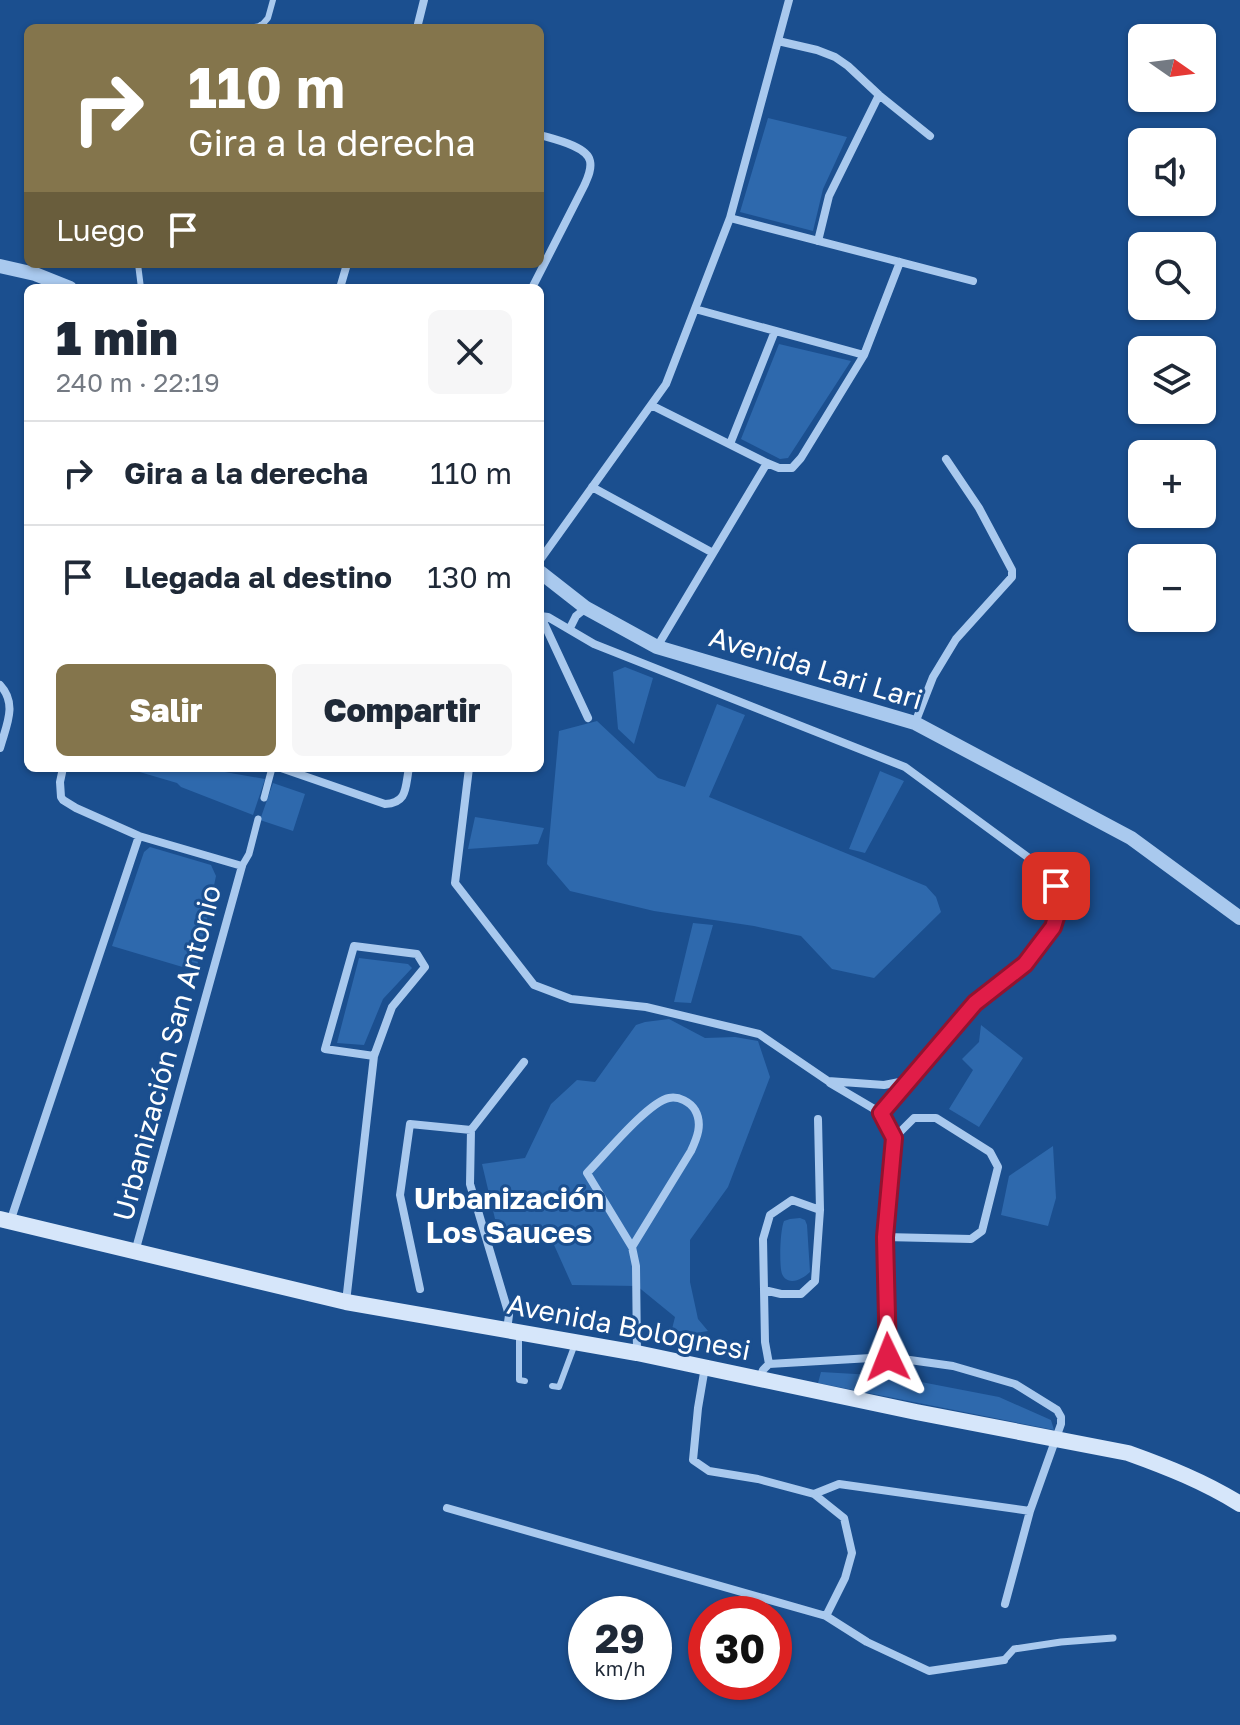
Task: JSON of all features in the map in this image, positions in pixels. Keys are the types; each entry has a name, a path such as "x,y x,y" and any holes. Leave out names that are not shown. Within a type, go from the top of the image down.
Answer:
{"main road":[{"name":"Avenida Bolognesi","path":"5,1221 346,1302 705,1367 764,1371 916,1412 1128,1453 1214,1488 1240,1504"}],"street":[{"path":"418,24 424,0"},
{"path":"544,554 666,384 730,218 789,0"},
{"path":"778,41 835,57 930,136"},
{"path":"818,241 829,196 879,95"},
{"path":"544,136 584,151 590,159 590,172 584,186 544,264"},
{"path":"730,218 973,281"},
{"path":"651,405 767,463 792,468 864,355 900,262"},
{"path":"0,266 60,284"},
{"path":"695,309 864,355"},
{"path":"730,444 775,331"},
{"path":"915,723 933,677 956,639 1012,577 1012,570 979,508 946,459"},
{"path":"657,647 767,463"},
{"path":"592,487 713,553"},
{"name":"Avenida Lari Lari","path":"544,575 586,608 657,647 915,723 1131,838 1240,918"},
{"path":"570,628 576,616 586,608"},
{"path":"544,616 570,628 594,644 905,767 1044,869 1056,886 1059,908 1053,927 1025,964 975,1003 881,1113"},
{"path":"544,623 588,718"},
{"path":"0,685 10,698 11,707 0,748"},
{"path":"62,772 59,793 63,800 139,836 242,866 249,854 258,819"},
{"path":"264,798 271,772"},
{"path":"293,772 385,804 399,801 403,796 408,772"},
{"path":"469,772 455,883 534,985 571,999 646,1007 759,1034 881,1113 894,1138 885,1237 888,1357"},
{"path":"5,1221 139,836"},
{"name":"Urbanización San Antonio","path":"135,1252 242,866"},
{"path":"346,1302 374,1056 392,1007 425,967 417,954 354,946 325,1049 374,1056"},
{"path":"513,1331 470,1184 471,1130 524,1062"},
{"path":"828,1081 884,1085 910,1080"},
{"path":"632,1247 698,1137 699,1120 694,1107 685,1100 671,1097 654,1104 587,1173 632,1247 636,1266 637,1353"},
{"path":"885,1237 971,1239 982,1231 998,1167 990,1152 936,1118 914,1118 894,1138"},
{"path":"764,1290 801,1294 815,1281 820,1210 818,1119"},
{"path":"420,1289 400,1195 410,1124 471,1130"},
{"path":"820,1210 792,1200 770,1215 763,1239 764,1371 888,1357 953,1366 1015,1384 1057,1410 1061,1417 1030,1511 1005,1604"},
{"path":"705,1367 693,1460 709,1471 758,1479 814,1494 844,1518 852,1553 845,1578 826,1616"},
{"path":"814,1494 839,1484 1030,1511"},
{"path":"447,1508 826,1616 867,1642 929,1671 1004,1660 1014,1649 1113,1638"}],"lane":[{"path":"265,24 273,0"},
{"path":"513,1331 519,1380 525,1381"},
{"path":"552,1386 559,1387 576,1342"}],"shaded area":[{"path":"768,118 847,137 823,189 813,231 740,212"},
{"path":"779,344 851,361 788,458 780,459 741,439"},
{"path":"625,667 653,678 634,744 618,729 613,672"},
{"path":"717,704 745,715 709,797 926,886 936,897 941,912 874,978 832,969 801,936 654,911 570,891 547,864 559,731 597,721 658,778 685,787"},
{"path":"880,771 904,781 865,853 849,849"},
{"path":"140,772 225,772 265,779 253,815 177,783"},
{"path":"273,783 305,794 293,831 260,820"},
{"path":"475,817 544,828 538,844 468,849"},
{"path":"150,847 211,865 216,876 196,971 112,946 144,852"},
{"path":"693,923 713,925 691,1003 674,1002"},
{"path":"359,958 408,964 412,968 383,999 364,1045 337,1043"},
{"path":"669,1019 705,1038 735,1037 758,1041 770,1077 728,1187 690,1240 690,1282 698,1319 708,1331 690,1334 672,1329 675,1317 637,1286 572,1285 546,1227 500,1240 482,1164 525,1158 551,1104 577,1080 595,1082 636,1025"},
{"path":"981,1025 1023,1058 979,1127 949,1109 973,1070 962,1059 979,1042"},
{"path":"1053,1146 1056,1198 1048,1226 1001,1215 1009,1176"},
{"path":"800,1218 807,1225 810,1272 792,1281 785,1278 781,1270 782,1232 784,1221"},
{"path":"821,1372 890,1376 999,1397 1051,1420 1054,1430 818,1383"}],"district":[{"name":"Urbanización Los Sauces","path":"509,1216"}],"route":[{"path":"888,1357 885,1237 894,1138 881,1113 975,1003 1025,964 1053,927 1059,908 1056,886"}]}
